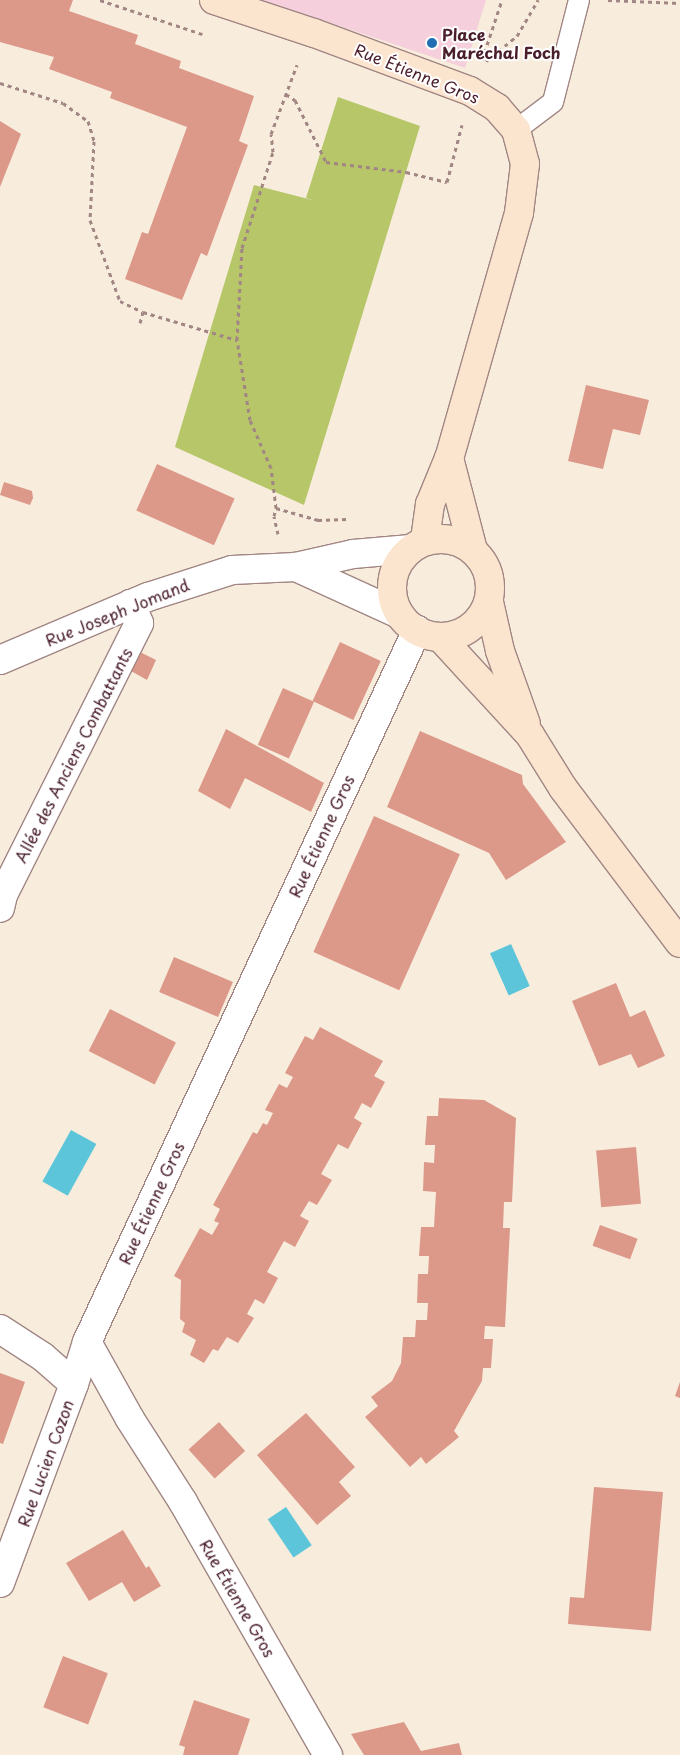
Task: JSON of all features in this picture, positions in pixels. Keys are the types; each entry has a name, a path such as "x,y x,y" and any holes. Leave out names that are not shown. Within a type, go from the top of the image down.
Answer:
{"main road":[{"name":"Rue Étienne Gros","path":"214,0 314,33 470,91 497,108 516,130 525,164 519,213 449,458 430,504 418,545"},
{"path":"449,458 473,550"},
{"path":"530,735 418,627 393,600 391,584 395,568 404,554 418,545 434,538 450,539 466,545 479,556 487,570 491,586 489,602 500,651 530,735 563,788 680,943"},
{"path":"418,627 456,635 470,628 481,617 489,602"}],"street":[{"name":"Rue Joseph Jomand","path":"0,660 131,604 186,583 232,570 289,567 353,554 418,545"},
{"name":"Rue Joseph Jomand","path":"289,567 418,627"},
{"name":"Allée des Anciens Combattants","path":"0,908 3,895 139,623 131,604"},
{"name":"Rue Étienne Gros","path":"328,1755 183,1502 130,1419 87,1342 418,627"},
{"path":"0,1329 43,1357 74,1384"},
{"name":"Rue Lucien Cozon","path":"0,1583 74,1384 87,1342"}],"lane":[{"path":"516,130 553,102 579,5"}],"path":[{"path":"502,0 480,66 517,36 538,0"},
{"path":"579,5 608,0 680,3"},
{"path":"289,567 280,543 274,516 276,508 271,468 250,420 237,340 242,248 273,152 271,134 297,64"},
{"path":"0,83 63,103 88,121 94,141 90,220 120,301 143,312 237,340"},
{"path":"286,94 295,100 326,162 406,172 447,182 462,125 455,115 470,91"},
{"path":"140,323 143,312"},
{"path":"276,508 318,520 350,519"}],"shaded area":[{"name":"Place Maréchal Foch","path":"261,0 486,0 465,68"}],"green space":[{"path":"338,97 420,126 304,505 175,447 254,185 316,201 306,198"}],"water":[{"path":"511,944 530,986 509,995 490,953"},
{"path":"71,1130 96,1144 68,1196 42,1182"},
{"path":"286,1507 312,1545 293,1557 268,1519"}],"building":[{"path":"0,0 73,0 69,11 138,35 135,44 181,61 179,68 254,96 239,141 248,145 207,256 201,253 182,300 125,279 142,232 148,234 187,127 110,98 112,92 49,69 54,57 0,42"},
{"path":"0,121 21,134 0,187"},
{"path":"586,385 649,400 640,435 613,429 603,469 568,461"},
{"path":"157,464 235,499 214,545 136,511"},
{"path":"4,482 32,491 33,498 30,505 0,495"},
{"path":"340,642 381,661 353,720 313,701"},
{"path":"138,651 156,660 147,680 131,671"},
{"path":"283,688 314,702 289,758 258,745"},
{"path":"226,729 324,783 311,812 245,778 230,809 198,791"},
{"path":"420,731 522,775 523,784 566,842 506,880 489,853 387,807"},
{"path":"374,816 460,854 399,990 313,952"},
{"path":"174,957 233,982 218,1017 159,992"},
{"path":"616,983 630,1017 645,1010 665,1056 638,1068 631,1054 599,1066 572,1001"},
{"path":"110,1009 176,1043 155,1084 89,1051"},
{"path":"320,1027 383,1061 374,1076 385,1082 371,1108 362,1103 354,1118 362,1123 348,1149 338,1144 321,1174 332,1180 317,1205 309,1201 300,1216 309,1221 295,1247 284,1241 267,1272 278,1278 264,1304 255,1299 247,1314 254,1318 238,1343 227,1337 218,1351 213,1349 204,1363 190,1355 196,1340 182,1332 185,1323 180,1319 181,1280 174,1276 200,1228 212,1235 219,1223 214,1221 220,1209 213,1205 253,1132 257,1134 263,1123 267,1125 273,1113 265,1110 279,1084 287,1088 293,1077 285,1073 305,1036 313,1040"},
{"path":"439,1098 484,1100 516,1118 512,1202 504,1202 503,1228 510,1228 505,1327 485,1326 484,1339 493,1339 491,1368 483,1368 482,1381 454,1431 459,1437 426,1464 421,1457 410,1467 365,1417 378,1406 371,1397 392,1381 401,1363 403,1337 415,1337 416,1320 427,1320 428,1303 417,1303 418,1274 428,1274 429,1256 419,1256 421,1227 434,1227 436,1192 423,1191 424,1162 434,1163 435,1145 425,1145 427,1116 438,1116"},
{"path":"636,1147 641,1204 601,1207 596,1150"},
{"path":"600,1225 638,1239 630,1259 592,1246"},
{"path":"0,1373 25,1382 3,1444 0,1443"},
{"path":"680,1382 680,1398 675,1396"},
{"path":"306,1413 355,1467 339,1482 351,1496 317,1525 257,1455"},
{"path":"219,1422 245,1451 215,1478 189,1449"},
{"path":"594,1487 663,1492 651,1631 568,1624 570,1597 584,1598"},
{"path":"123,1530 146,1568 149,1566 161,1586 134,1602 122,1582 89,1601 66,1563"},
{"path":"63,1656 108,1673 88,1725 43,1707"},
{"path":"194,1700 250,1719 238,1755 183,1755 185,1747 179,1745"},
{"path":"404,1722 421,1751 459,1743 462,1755 364,1755 351,1734"}],"place":[{"name":"Place Maréchal Foch","path":"432,43"}]}
